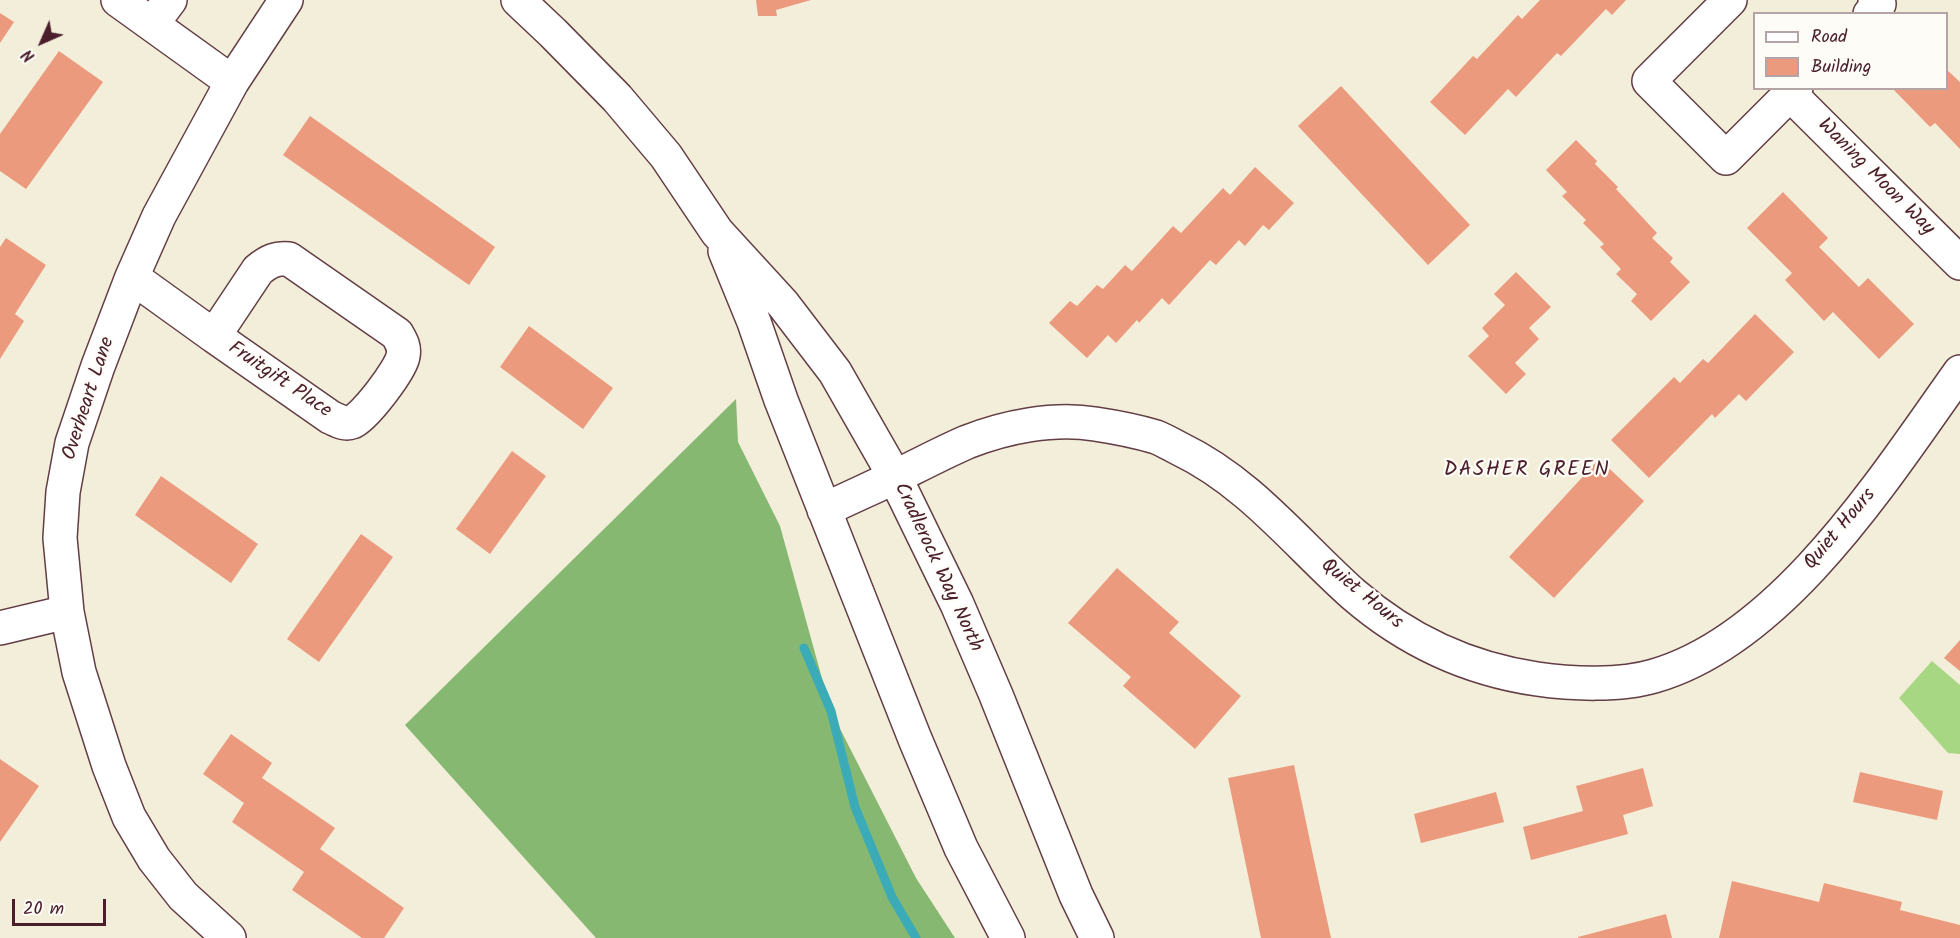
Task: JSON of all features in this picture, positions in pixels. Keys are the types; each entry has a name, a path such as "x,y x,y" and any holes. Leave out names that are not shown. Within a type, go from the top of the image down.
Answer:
{"street":[{"path":"117,0 161,12 232,82"},
{"name":"Overheart Lane","path":"229,938 183,896 154,859 129,817 109,766 79,672 67,612 60,538 63,492 72,443 98,366 132,278 159,216 232,82 286,0"},
{"name":"Cradlerock Way North","path":"518,0 617,98 666,156 717,232 783,304 835,372 895,477 961,614 1076,895 1097,938"},
{"name":"Waning Moon Way","path":"1730,0 1649,81 1726,158 1793,91 1960,263"},
{"path":"1872,12 1879,4 1875,0"},
{"name":"Cradlerock Way North","path":"717,232 915,739 962,848 1008,938"},
{"name":"Fruitgift Place","path":"132,278 214,336 330,417 343,423 353,422 363,414 404,357 403,346 397,334 290,260 277,258 267,262 258,270 214,336"},
{"name":"Quiet Hours","path":"824,510 968,442 1012,429 1051,423 1093,423 1158,438 1197,457 1233,482 1385,620 1423,643 1460,660 1505,674 1557,682 1601,683 1649,678 1676,669 1713,651 1750,624 1797,582 1853,520 1960,372"},
{"path":"0,628 67,612"}],"green space":[{"path":"736,399 738,442 780,526 831,711 916,878 955,938 596,938 405,725"},
{"path":"1932,661 1960,685 1960,754 1948,753 1899,698"}],"building":[{"path":"756,0 811,0 776,10 777,16 758,16"},
{"path":"1540,0 1626,0 1612,15 1606,9 1561,56 1557,53 1516,97 1508,89 1465,135 1430,102 1473,56 1477,59 1518,15 1522,19"},
{"path":"0,13 14,22 0,43"},
{"path":"59,51 103,82 26,189 0,171 0,134"},
{"path":"1948,71 1960,82 1960,149 1935,123 1930,127 1894,90 1948,90"},
{"path":"1341,86 1470,225 1428,265 1298,126"},
{"path":"310,116 495,247 469,285 283,155"},
{"path":"1576,140 1597,161 1595,164 1657,233 1652,238 1673,258 1670,262 1690,282 1651,321 1631,301 1637,294 1616,274 1621,269 1600,247 1604,244 1583,223 1586,220 1562,196 1567,192 1546,170"},
{"path":"1255,167 1294,203 1269,230 1263,225 1245,246 1239,240 1216,265 1210,260 1169,305 1162,298 1116,343 1108,335 1087,358 1049,323 1070,301 1077,306 1097,285 1103,289 1125,265 1132,271 1173,226 1181,233 1223,188 1230,195"},
{"path":"1783,192 1828,238 1819,247 1859,287 1868,278 1914,324 1879,359 1833,312 1824,321 1785,280 1792,273 1747,228"},
{"path":"6,238 46,265 15,314 24,321 0,359 0,247"},
{"path":"1516,272 1551,307 1529,328 1539,339 1515,363 1526,374 1506,394 1468,356 1489,336 1482,328 1505,305 1494,294"},
{"path":"1755,314 1794,352 1746,401 1739,394 1715,418 1712,414 1649,478 1611,440 1674,377 1680,383 1703,359 1708,363"},
{"path":"529,326 613,388 583,429 500,367"},
{"path":"512,451 546,476 490,554 456,529"},
{"path":"1599,459 1644,501 1554,598 1509,557"},
{"path":"161,476 258,544 231,583 135,515"},
{"path":"361,534 393,557 319,662 287,639"},
{"path":"1117,568 1179,622 1169,633 1241,696 1195,749 1123,686 1131,677 1068,623"},
{"path":"1960,640 1960,671 1944,658"},
{"path":"231,734 272,763 262,778 335,828 320,849 404,908 384,938 362,938 292,890 304,872 232,822 244,803 203,774"},
{"path":"0,759 39,786 0,842"},
{"path":"1294,765 1331,938 1261,938 1228,778"},
{"path":"1643,768 1653,806 1623,815 1628,834 1531,860 1523,827 1583,811 1576,786"},
{"path":"1860,772 1943,791 1937,820 1853,802"},
{"path":"1496,792 1504,822 1421,843 1414,814"},
{"path":"1732,881 1819,902 1824,883 1902,902 1900,910 1960,925 1960,938 1719,938"},
{"path":"1666,914 1672,938 1578,938 1578,937"}],"waterway":[{"path":"804,648 831,711 855,807 892,897 916,938"}],"district":[{"name":"DASHER GREEN","path":"1527,471"}]}
